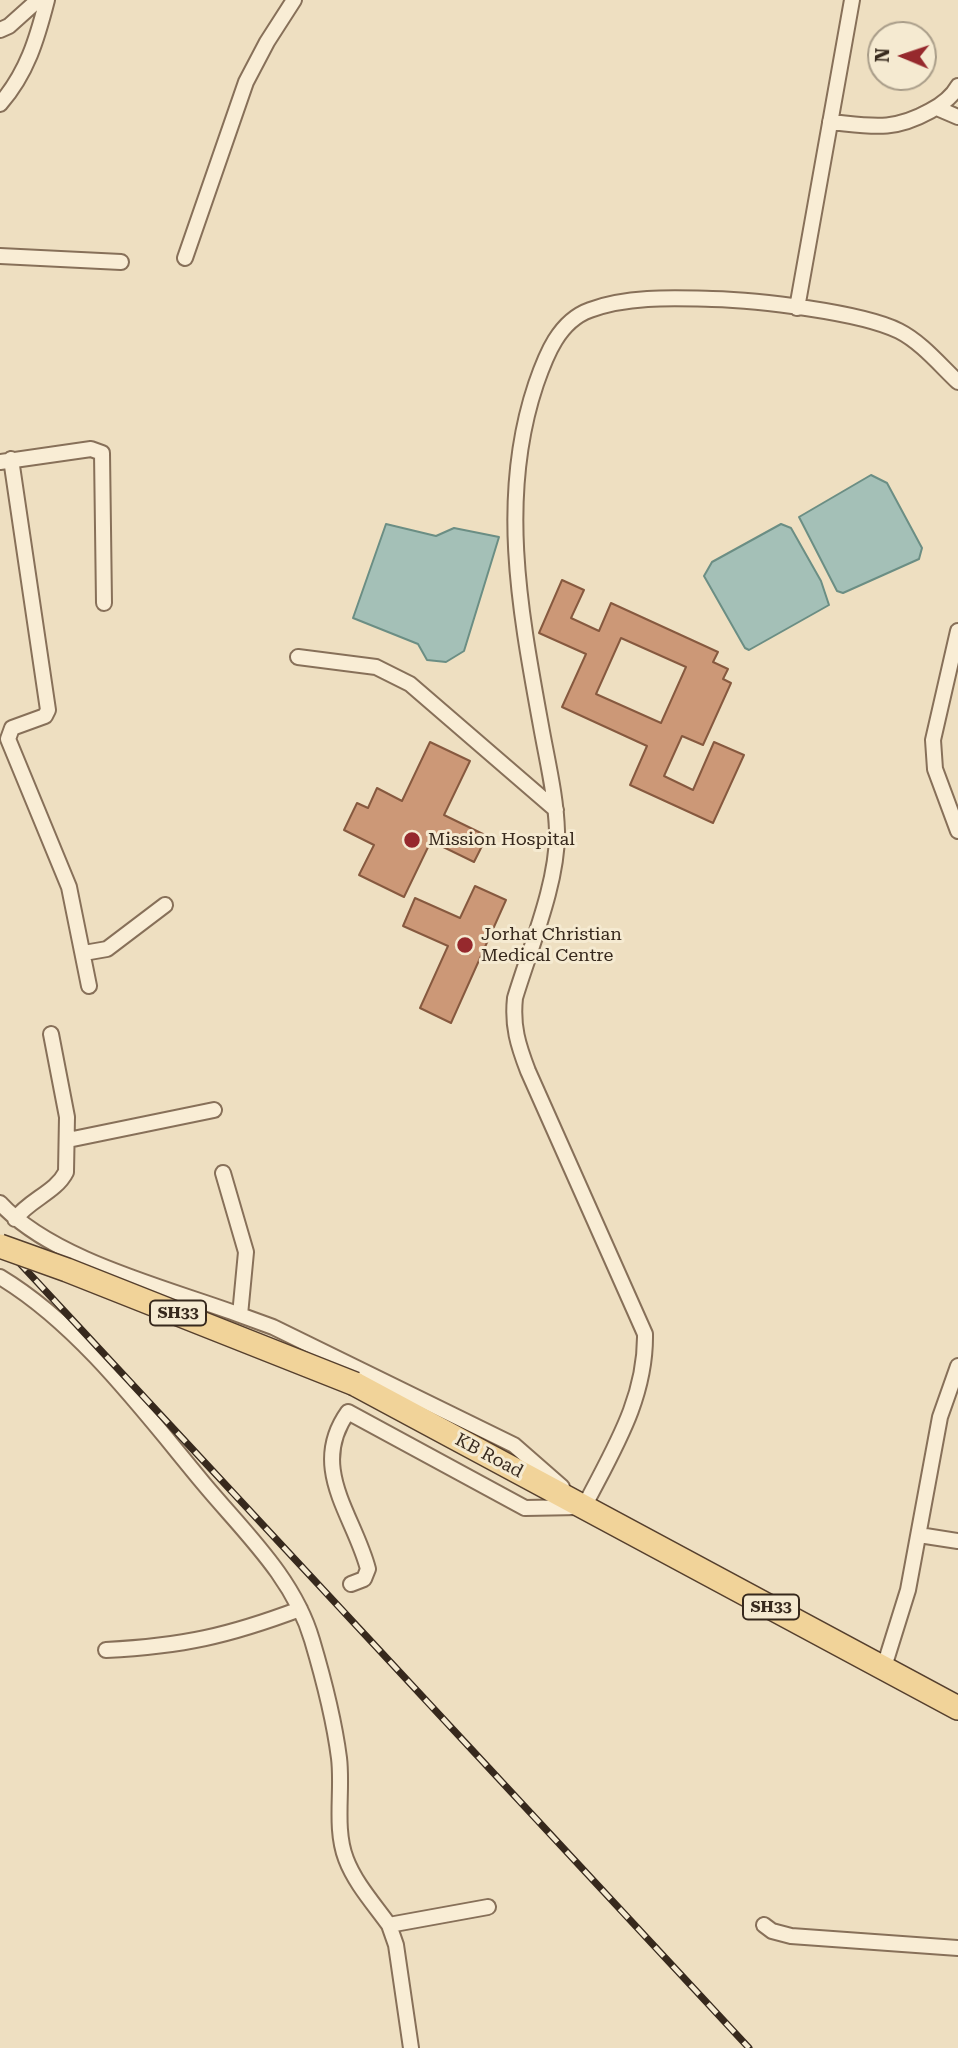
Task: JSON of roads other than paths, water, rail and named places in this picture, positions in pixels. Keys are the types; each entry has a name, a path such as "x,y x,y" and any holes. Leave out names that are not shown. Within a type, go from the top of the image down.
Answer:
{"main road":[{"name":"KB Road","path":"0,1247 326,1371 958,1708"}],"street":[{"path":"0,30 9,26 38,0"},
{"path":"0,104 32,55 47,0"},
{"path":"185,258 246,82 294,0"},
{"path":"797,308 852,0"},
{"path":"830,122 890,128 903,125 937,107 958,86"},
{"path":"937,107 958,117"},
{"path":"0,256 121,262"},
{"path":"584,1507 637,1399 643,1374 645,1334 516,1040 513,1021 515,998 552,875 557,849 556,810 520,610 514,533 515,477 520,447 544,360 569,322 589,310 630,301 720,299 797,308 870,321 901,332 958,382"},
{"path":"89,986 69,887 8,738 12,728 45,716 48,710 5,460 91,449 102,453 104,603"},
{"path":"958,631 933,740 935,769 958,831"},
{"path":"298,657 376,667 410,684 556,810"},
{"path":"84,953 107,949 165,905"},
{"path":"15,1219 31,1201 63,1178 66,1172 68,1140 64,1097 51,1034"},
{"path":"68,1140 214,1110"},
{"path":"223,1173 246,1252 240,1315"},
{"path":"0,1203 15,1219 58,1248 273,1327 514,1445 584,1507"},
{"path":"0,1277 60,1323 125,1390 271,1563 300,1609 311,1639 339,1756 345,1857 354,1875 389,1925 396,1945 411,2048"},
{"path":"884,1667 904,1608 919,1535 933,1442 947,1391 958,1366"},
{"path":"351,1584 364,1579 368,1569 339,1499 334,1478 333,1445 337,1428 348,1412 526,1508 584,1507"},
{"path":"919,1535 958,1541"},
{"path":"106,1650 199,1642 246,1630 300,1609"},
{"path":"389,1925 488,1907"},
{"path":"764,1924 772,1931 791,1936 958,1948"}],"water":[{"path":"871,475 887,483 922,548 919,559 843,593 837,591 799,517"},
{"path":"386,524 436,536 454,528 499,537 464,651 446,662 427,660 418,644 353,618"},
{"path":"781,524 791,528 821,581 829,605 749,650 745,648 704,576 712,562"}],"railway":[{"path":"0,1242 749,2048"}],"place":[{"name":"Mission Hospital","path":"412,840"},
{"name":"Jorhat Christian Medical Centre","path":"465,945"}]}
